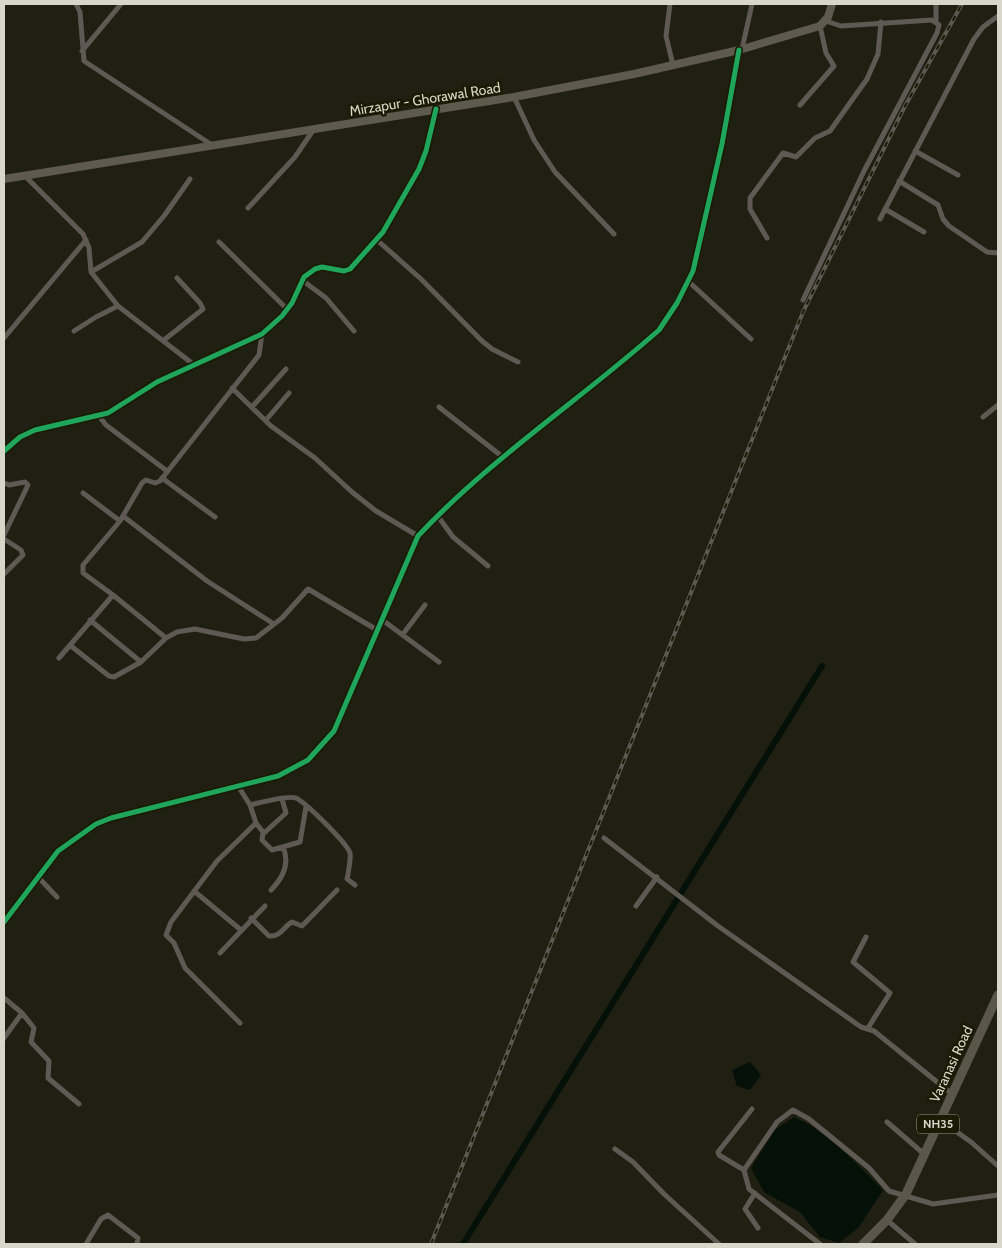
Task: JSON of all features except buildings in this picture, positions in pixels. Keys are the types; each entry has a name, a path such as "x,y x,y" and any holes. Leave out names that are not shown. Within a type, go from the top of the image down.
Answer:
{"highway":[{"name":"Varanasi Road","path":"863,1244 887,1220 906,1194 998,995"}],"main road":[{"path":"823,24 832,4"},
{"name":"Mirzapur - Ghorawal Road","path":"4,179 514,97 741,50 823,24"}],"street":[{"path":"76,4 80,12 82,58 87,64 212,145"},
{"path":"82,51 121,4"},
{"path":"670,4 666,36 673,65"},
{"path":"4,922 58,850 96,824 111,818 278,776 308,760 324,744 334,731 377,630 384,620 418,536 504,458 659,330 691,283 752,4"},
{"path":"803,300 864,171 937,33 939,25 936,21 936,4"},
{"path":"880,219 974,39 983,27 998,16"},
{"path":"800,105 834,66 826,53 823,24 842,26 881,22 936,21"},
{"path":"767,238 750,209 752,193 783,153 796,158 815,138 828,132 840,119 874,65 881,22"},
{"path":"514,97 534,140 555,172 614,234"},
{"path":"4,450 20,437 35,430 99,416 119,407 157,382 262,334 287,309 302,280 308,273 318,268 339,271 350,269 362,253 377,240 390,222 424,158 436,109"},
{"path":"248,208 295,158 314,129"},
{"path":"915,151 958,175"},
{"path":"24,175 83,234 86,240 90,272 118,306 193,364"},
{"path":"90,272 142,242 164,216 190,179"},
{"path":"900,181 938,205 943,219 949,226 987,252 998,253"},
{"path":"885,209 924,232"},
{"path":"4,338 86,240"},
{"path":"377,240 421,279 482,341 492,349 518,362"},
{"path":"219,242 287,309"},
{"path":"164,340 203,309 200,303 177,278"},
{"path":"302,280 326,298 354,331"},
{"path":"691,283 751,339"},
{"path":"74,331 118,306"},
{"path":"166,638 113,594 83,573 82,568 124,516 144,481 157,483 199,434 232,388 259,355 262,334"},
{"path":"252,406 286,369"},
{"path":"232,388 266,420 315,458 376,511 418,536"},
{"path":"266,420 289,393"},
{"path":"983,417 998,405"},
{"path":"439,407 504,458"},
{"path":"99,416 106,425 167,471"},
{"path":"162,478 215,517"},
{"path":"4,483 9,485 25,482 28,485 4,534"},
{"path":"83,493 120,521"},
{"path":"124,516 207,581 258,616 274,624"},
{"path":"439,517 453,537 488,566"},
{"path":"4,539 21,550 23,555 4,574"},
{"path":"71,646 112,677 141,662 166,638 177,632 194,629 250,639 256,638 274,624 308,589 377,630"},
{"path":"59,658 113,594"},
{"path":"403,634 425,606"},
{"path":"90,620 141,662"},
{"path":"384,620 439,662"},
{"path":"238,786 250,805 256,823 263,834"},
{"path":"250,805 295,798 306,806 338,835 349,850 351,855 347,879 354,884"},
{"path":"282,799 286,813 263,834 262,840 270,849 276,850 301,840 306,806"},
{"path":"240,1023 185,968 174,943 166,935 171,922 222,855 256,823"},
{"path":"604,838 683,899 861,1027 868,1028 952,1094"},
{"path":"271,890 280,881 288,860 283,847"},
{"path":"37,876 57,896"},
{"path":"636,906 657,878"},
{"path":"251,918 269,936 280,934 292,922 302,926 338,890"},
{"path":"194,891 241,930"},
{"path":"220,953 251,918 265,906"},
{"path":"866,937 853,962 890,993 868,1028"},
{"path":"4,998 22,1013 34,1028 32,1042 49,1059 48,1078 78,1104"},
{"path":"4,1038 22,1013"},
{"path":"752,1109 718,1152 719,1155 744,1170 749,1189 820,1244"},
{"path":"744,1170 777,1122 789,1112 796,1110 869,1168 890,1191 906,1194 933,1204 998,1195"},
{"path":"940,1119 971,1142 998,1166"},
{"path":"887,1122 924,1154"},
{"path":"616,1149 633,1162 664,1194 719,1244"},
{"path":"755,1194 745,1209 758,1228"},
{"path":"86,1244 101,1219 108,1215 138,1238 137,1244"},
{"path":"887,1220 915,1244"}],"shaded area":[{"path":"750,1062 761,1075 750,1090 737,1086 732,1070"},
{"path":"794,1117 819,1131 830,1140 883,1190 859,1227 839,1243 820,1237 800,1212 764,1192 751,1168 775,1130"}],"waterway":[{"path":"463,1244 822,666"}],"railway":[{"path":"431,1244 803,312 905,106 962,4"}],"cycle path":[{"path":"4,922 58,851 96,824 111,818 278,776 308,760 334,731 418,536 505,455 659,330 677,303 693,271 722,144 739,50"},
{"path":"4,451 20,437 35,430 108,413 157,382 262,334 282,316 292,303 304,277 315,269 322,267 344,271 350,269 383,232 419,169 426,151 436,109"}]}
